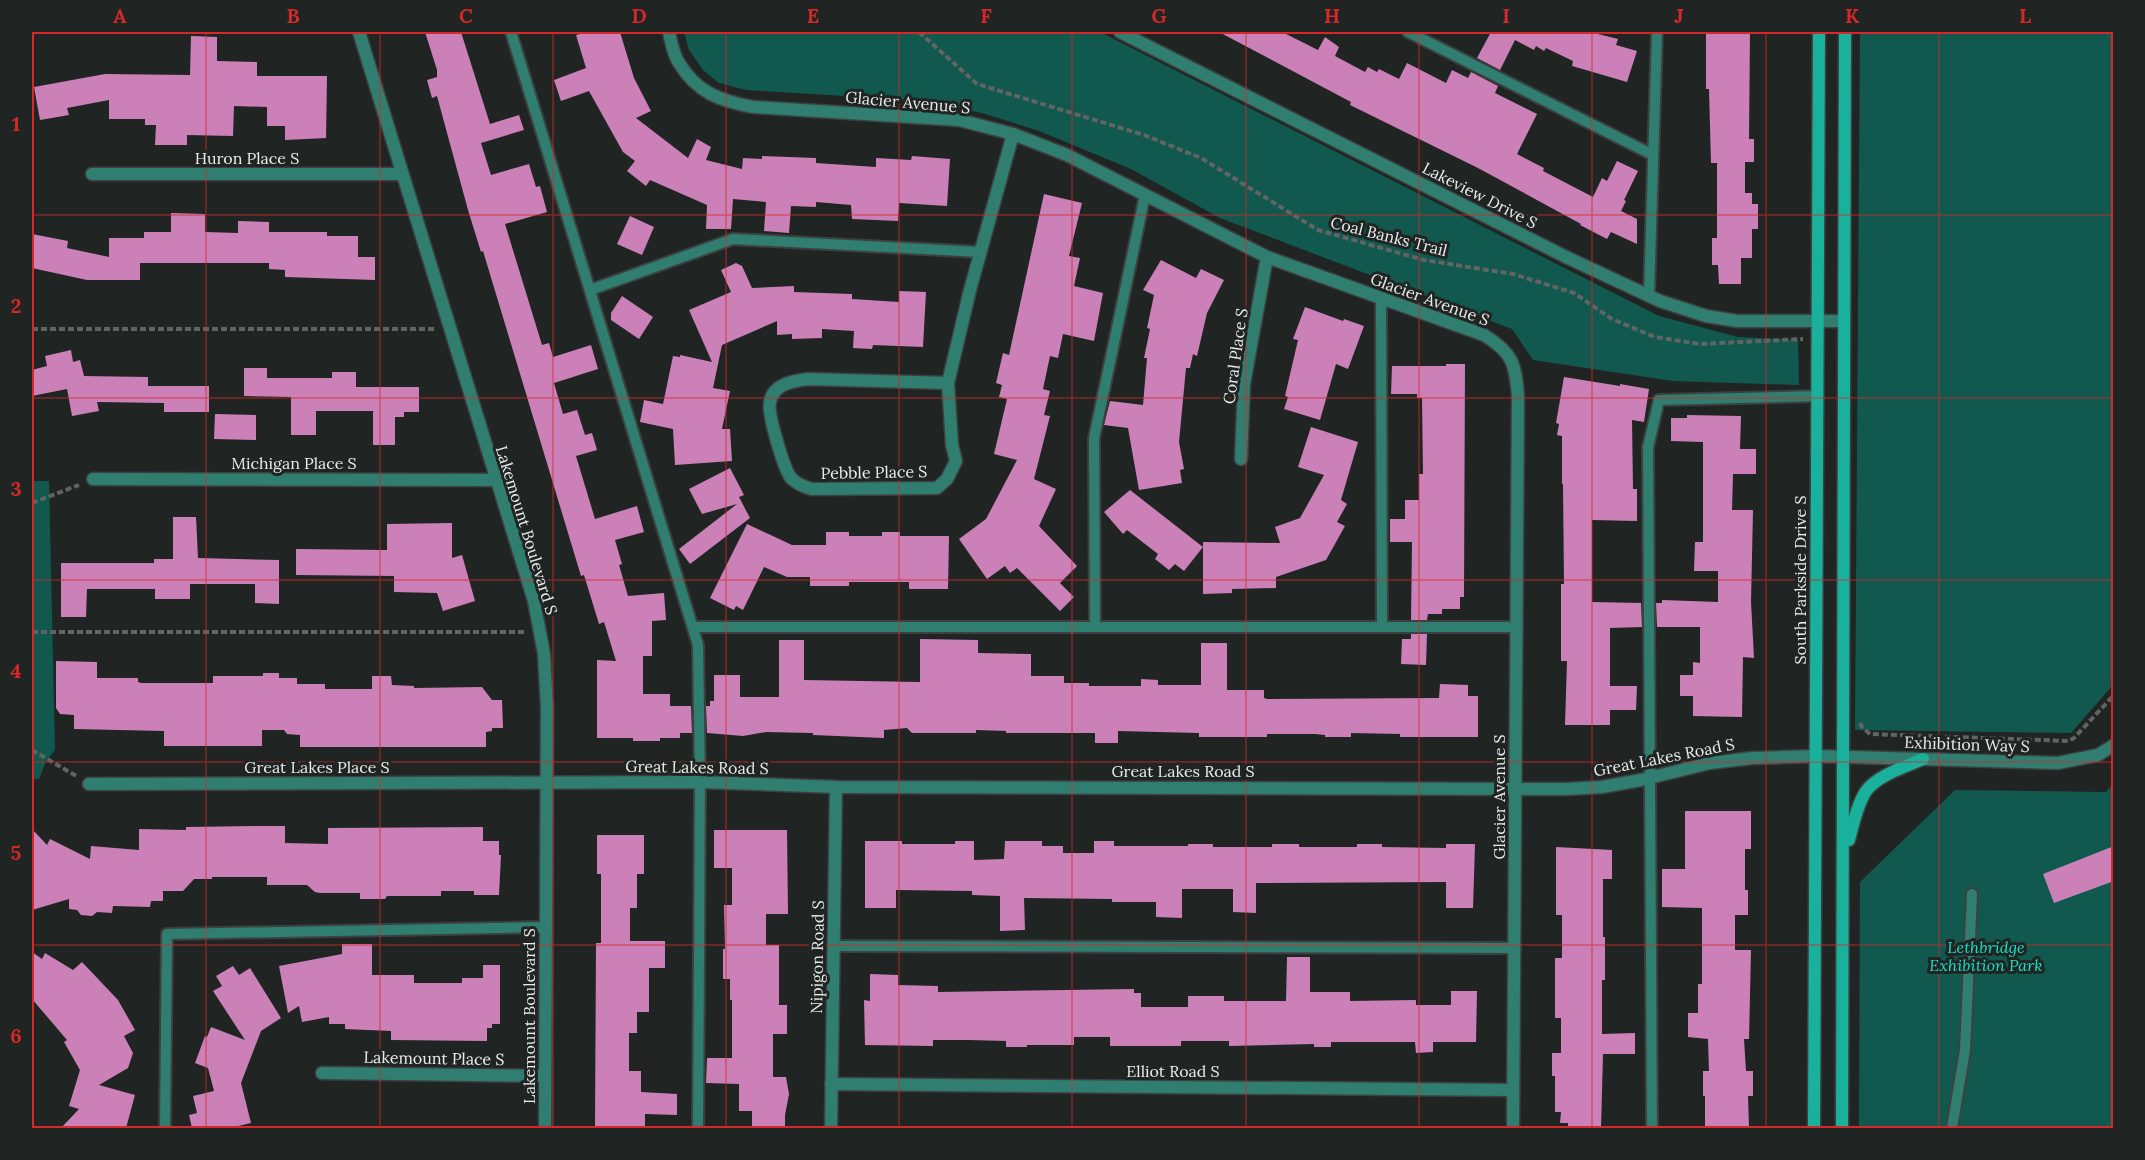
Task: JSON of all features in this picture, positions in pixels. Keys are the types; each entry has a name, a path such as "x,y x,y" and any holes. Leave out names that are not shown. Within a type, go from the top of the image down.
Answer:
{"main road":[{"name":"South Parkside Drive S","path":"1814,1128 1819,32"},
{"path":"1842,1128 1845,32"},
{"path":"1844,859 1854,819 1866,792 1875,782 1923,759"}],"street":[{"name":"Lakemount Boulevard S","path":"359,32 534,601 544,654 547,708 546,1128"},
{"name":"Glacier Avenue S","path":"669,32 678,62 697,87 726,102 753,106 959,120 1013,134 1067,155 1267,257 1484,335 1503,347 1516,368 1518,396 1513,1128"},
{"name":"Lakeview Drive S","path":"1120,32 1555,252 1649,296 1706,316 1737,321 1844,321"},
{"name":"Pebble Place S","path":"948,383 808,379 790,382 778,389 770,400 770,417 791,477 800,485 812,489 937,488 947,479 956,461 952,445 948,383 1013,134"},
{"name":"Huron Place S","path":"92,174 402,174"},
{"name":"Coral Place S","path":"1241,459 1244,384 1267,257"},
{"name":"Michigan Place S","path":"93,479 495,480"},
{"name":"Exhibition Way S","path":"1816,756 2058,763 2097,755 2114,745"},
{"name":"Great Lakes Road S","path":"546,784 700,782 836,787 1566,789 1602,787 1651,778 1710,763 1752,758 1816,756"},
{"name":"Great Lakes Place S","path":"89,784 546,784"},
{"name":"Nipigon Road S","path":"831,1128 836,787"},
{"name":"Lakemount Place S","path":"322,1073 545,1076"},
{"name":"Elliot Road S","path":"831,1084 1513,1090"}],"lane":[{"path":"511,32 698,645 700,782 698,1128"},
{"path":"1408,32 1653,155"},
{"path":"1649,296 1657,32"},
{"path":"1095,627 1094,438 1145,195"},
{"path":"590,290 733,239 981,252"},
{"path":"1381,298 1382,627"},
{"path":"1652,1128 1648,447 1659,400 1817,396"},
{"path":"693,627 1517,627"},
{"path":"1952,1128 1965,1050 1972,894"},
{"path":"165,1128 167,934 546,927"},
{"path":"834,946 1515,948"}],"path":[{"name":"Coal Banks Trail","path":"919,32 977,84 1144,135 1201,158 1318,230 1424,260 1513,274 1574,293 1612,319 1655,337 1700,344 1817,339"},
{"path":"32,329 449,329"},
{"path":"32,503 93,479"},
{"path":"32,632 540,632"},
{"path":"1859,717 1862,727 1870,734 2062,742 2074,738 2114,695"},
{"path":"32,750 89,784"}],"green space":[{"path":"684,32 1100,32 1659,316 1738,337 1798,340 1799,385 1673,381 1533,360 1512,329 1220,218 1131,169 1039,131 982,113 910,100 746,90 719,83 703,70 689,50"},
{"path":"1860,32 2113,32 2113,685 2071,733 1855,730"},
{"path":"32,481 49,481 55,750 46,761 39,779 32,779"},
{"name":"Lethbridge Exhibition Park","path":"2113,784 2113,1128 1859,1128 1860,882 1955,790 2106,792"}],"building":[{"path":"425,32 461,32 490,124 519,115 524,130 481,143 491,175 529,164 536,187 540,186 547,212 505,224 542,345 549,343 553,357 591,345 598,369 554,383 563,414 577,410 585,435 592,433 597,450 576,456 595,519 637,506 644,532 615,540 622,564 619,565 628,596 664,593 666,620 652,621 652,656 643,656 643,694 670,694 670,706 691,706 692,733 680,733 680,738 633,741 633,738 597,738 597,660 616,661 604,622 599,624 584,575 581,576 483,251 481,252 468,210 437,96 432,98 427,80 437,77 437,70"},
{"path":"588,32 620,32 634,78 651,111 636,118 688,158 697,139 711,147 706,160 742,169 743,158 762,159 762,156 816,158 816,163 876,167 876,158 911,160 912,156 950,159 947,206 899,203 898,221 852,219 851,205 816,202 816,207 791,206 789,233 764,231 766,202 733,199 731,229 706,229 707,205 650,180 646,186 627,171 635,161 623,152 589,91 561,101 554,80 586,68 576,35"},
{"path":"1219,32 1282,32 1318,50 1325,37 1339,47 1335,56 1365,72 1368,67 1377,72 1379,69 1399,79 1407,63 1446,83 1452,70 1468,78 1471,72 1498,86 1495,93 1537,114 1517,154 1544,168 1543,171 1593,197 1602,178 1607,181 1617,161 1638,171 1621,211 1637,219 1637,244 1611,232 1607,239 1478,168 1350,105 1351,102"},
{"path":"1491,32 1590,32 1618,39 1616,45 1637,51 1627,82 1572,66 1573,61 1546,48 1544,51 1536,46 1534,50 1515,40 1500,70 1477,58"},
{"path":"1706,32 1750,32 1749,139 1754,139 1754,162 1745,162 1745,193 1752,193 1752,204 1758,204 1758,229 1752,229 1752,258 1741,258 1741,284 1719,284 1718,265 1712,265 1712,238 1717,238 1717,163 1711,163 1709,89 1706,89"},
{"path":"191,36 217,37 217,61 257,62 257,76 327,76 326,138 285,140 285,126 267,126 267,107 234,106 233,136 187,135 187,145 155,145 156,125 145,125 145,119 109,119 109,100 67,108 69,115 40,120 34,87 105,74 190,75"},
{"path":"1044,194 1082,203 1069,256 1080,258 1074,286 1103,293 1094,341 1063,334 1058,358 1050,356 1043,389 1050,391 1044,415 1050,416 1034,479 1056,489 1039,526 1077,566 1060,583 1074,597 1060,611 1017,568 1010,573 1005,566 987,579 959,539 986,519 1017,460 994,454 1007,399 999,397 1002,385 996,383 1003,353 1009,355"},
{"path":"171,213 205,214 205,232 238,233 238,221 269,222 269,232 327,232 327,236 358,236 358,257 375,257 375,280 285,277 285,270 269,269 269,263 140,263 140,280 87,280 32,268 32,234 68,241 67,248 109,257 109,238 144,238 144,232 171,232"},
{"path":"630,216 654,227 642,255 617,244"},
{"path":"1161,260 1196,278 1201,269 1224,280 1207,313 1197,356 1193,354 1190,368 1186,368 1179,442 1184,469 1180,470 1182,483 1139,490 1128,428 1104,425 1110,401 1143,405 1147,358 1144,358 1150,329 1147,328 1154,295 1143,290"},
{"path":"736,263 742,266 752,288 794,286 794,292 852,294 852,299 899,302 899,291 926,292 923,347 873,345 872,349 853,348 854,331 822,329 822,338 792,339 792,334 777,335 777,321 722,345 713,388 730,391 722,429 730,429 732,461 675,465 673,429 640,422 644,400 663,404 673,356 680,357 680,355 712,362 689,310 731,292 721,270"},
{"path":"622,296 653,317 639,339 611,320 611,313"},
{"path":"1305,307 1364,326 1348,369 1336,364 1320,420 1284,409 1298,340 1293,339"},
{"path":"71,350 73,362 80,360 84,376 148,377 148,386 209,386 209,412 164,412 164,403 97,402 99,411 72,416 67,389 32,396 32,370 47,366 45,356"},
{"path":"1446,364 1465,364 1464,597 1460,597 1460,609 1442,609 1442,614 1428,614 1427,620 1411,620 1412,542 1390,542 1390,519 1405,519 1405,500 1419,500 1419,474 1423,474 1422,398 1417,398 1417,394 1391,394 1392,366 1446,366"},
{"path":"244,368 267,368 267,378 332,378 332,372 356,372 356,387 419,387 419,412 404,412 404,417 395,417 395,445 373,445 373,411 316,411 316,435 291,435 291,397 244,396"},
{"path":"1564,377 1649,389 1644,422 1632,420 1633,489 1637,489 1637,521 1592,520 1592,602 1641,603 1642,627 1610,628 1610,686 1637,686 1636,710 1610,710 1610,725 1565,725 1567,661 1561,661 1561,584 1564,584 1562,436 1557,435 1559,424 1556,423"},
{"path":"215,414 256,415 256,440 214,439"},
{"path":"1687,415 1741,416 1740,449 1756,449 1756,474 1733,474 1732,510 1753,510 1751,602 1754,658 1743,657 1742,717 1693,716 1693,696 1680,696 1680,675 1693,675 1693,662 1700,663 1700,627 1657,627 1656,603 1662,603 1662,600 1718,602 1718,571 1694,571 1695,542 1703,542 1703,442 1671,441 1671,418 1687,418"},
{"path":"1311,427 1358,442 1341,500 1347,504 1337,522 1345,526 1326,560 1276,577 1276,588 1232,589 1232,593 1203,594 1203,542 1280,543 1275,527 1300,518 1324,475 1298,467"},
{"path":"730,468 744,495 739,497 750,518 690,564 679,549 737,504 702,514 689,489"},
{"path":"1130,490 1203,547 1184,571 1175,564 1169,570 1155,559 1158,554 1127,530 1123,534 1104,512"},
{"path":"173,517 196,517 198,558 279,560 279,604 255,603 255,584 190,584 190,599 155,599 155,589 87,589 86,617 61,617 61,563 154,563 154,559 173,559"},
{"path":"452,523 452,558 462,555 475,601 443,611 437,593 394,592 394,576 296,575 296,549 387,550 387,524"},
{"path":"747,524 792,545 826,545 826,532 849,532 849,536 882,536 882,532 900,532 900,536 949,536 948,589 909,589 909,582 849,582 849,586 810,586 810,577 787,577 764,567 743,610 736,606 734,610 710,598"},
{"path":"1411,634 1427,634 1426,665 1401,664 1402,639 1411,639"},
{"path":"920,639 978,640 978,653 1031,654 1031,676 1064,676 1064,683 1089,683 1089,686 1141,686 1141,679 1158,680 1158,685 1201,685 1201,643 1227,643 1227,690 1264,690 1264,698 1267,699 1439,698 1440,684 1468,685 1468,696 1478,696 1478,737 1400,737 1400,734 1351,733 1351,737 1267,734 1267,737 1199,737 1199,733 1118,731 1118,743 1095,743 1095,733 1006,733 1006,731 976,730 976,733 912,733 907,728 884,730 884,738 813,735 813,733 766,732 743,736 707,733 706,706 710,706 710,701 714,701 714,675 740,675 740,697 779,697 779,640 804,640 804,680 920,682"},
{"path":"56,661 97,662 97,678 138,678 138,682 141,683 213,683 213,676 263,676 263,673 279,673 279,678 297,678 297,684 325,684 325,689 372,689 372,676 391,676 392,685 414,686 414,688 482,687 492,700 502,700 503,728 492,728 492,731 486,732 486,747 300,747 300,735 287,734 284,730 262,730 262,746 164,746 164,731 74,729 74,715 60,714 56,708"},
{"path":"1685,811 1751,811 1751,849 1745,849 1745,890 1748,890 1748,915 1735,915 1735,950 1751,950 1749,1039 1744,1039 1746,1071 1753,1071 1753,1096 1748,1096 1749,1128 1705,1128 1703,1071 1709,1071 1708,1039 1688,1037 1688,1013 1698,1013 1698,984 1702,984 1702,908 1662,907 1662,869 1685,869"},
{"path":"285,826 285,843 328,844 328,828 483,827 483,841 499,841 499,855 501,855 499,895 474,895 474,891 441,891 441,896 387,896 385,899 360,899 360,893 320,893 307,885 267,885 267,877 212,877 212,879 194,879 183,891 163,891 163,901 151,901 150,907 113,906 112,913 97,912 92,916 81,915 77,910 69,909 69,899 32,910 32,829 47,845 50,839 90,859 91,846 139,850 139,829 186,830 186,827"},
{"path":"714,830 787,830 788,914 766,914 766,945 779,945 779,1005 787,1005 787,1034 773,1034 773,1077 786,1077 789,1094 785,1128 752,1128 752,1111 739,1111 739,1084 706,1083 707,1058 732,1058 732,1000 730,1000 730,979 723,979 723,949 725,949 724,905 732,905 732,868 714,868"},
{"path":"597,835 644,835 644,874 637,874 637,908 630,908 630,941 665,941 665,968 649,968 649,1012 637,1012 637,1033 629,1033 629,1071 641,1071 641,1092 677,1094 677,1115 645,1114 645,1128 595,1128 596,943 601,943 601,874 597,874"},
{"path":"865,841 955,844 955,841 974,841 974,860 1004,859 1005,841 1042,841 1042,846 1063,846 1063,853 1094,853 1094,841 1114,841 1114,846 1213,844 1213,847 1272,847 1272,844 1299,844 1299,847 1357,847 1357,844 1382,844 1382,847 1446,848 1446,844 1475,844 1473,908 1446,908 1446,882 1256,883 1256,913 1233,912 1233,889 1182,889 1182,918 1156,917 1156,902 1024,898 1025,930 1000,931 1000,896 972,895 972,891 896,890 896,908 865,908"},
{"path":"2114,846 2114,881 2054,903 2043,874"},
{"path":"1556,847 1612,850 1612,879 1603,879 1605,980 1602,980 1602,1034 1635,1033 1635,1054 1603,1054 1601,1128 1568,1128 1568,1123 1560,1123 1561,1112 1555,1112 1555,1076 1552,1076 1552,1053 1561,1053 1561,1018 1555,1018 1555,958 1562,958 1562,915 1556,915"},
{"path":"342,944 372,944 372,975 414,975 414,983 462,983 462,978 483,978 483,965 500,965 500,1024 492,1024 492,1028 487,1028 487,1041 391,1040 391,1031 345,1029 345,1024 329,1024 329,1017 302,1022 299,1006 288,1013 279,966 342,954"},
{"path":"32,952 42,959 45,953 73,970 82,962 118,1000 135,1030 124,1036 133,1053 128,1068 99,1085 135,1095 126,1128 61,1128 79,1109 69,1106 80,1070 64,1042 67,1040 32,999"},
{"path":"1287,957 1310,957 1310,992 1350,992 1350,1001 1416,1000 1416,1005 1451,1005 1451,991 1477,991 1476,1042 1433,1042 1433,1052 1416,1053 1415,1042 1331,1042 1331,1047 1314,1047 1314,1044 1229,1046 1229,1041 1181,1041 1181,1046 1110,1046 1110,1037 1074,1037 1074,1045 1027,1045 1027,1047 1006,1047 1006,1041 968,1040 933,1040 933,1046 865,1045 864,1000 870,1001 870,974 898,975 898,985 938,986 938,992 1134,989 1134,993 1141,993 1141,1007 1188,1007 1188,996 1224,996 1224,1001 1286,1001"},
{"path":"233,966 239,975 250,968 281,1018 261,1031 241,1083 251,1123 230,1128 192,1128 189,1115 197,1113 193,1096 214,1091 208,1068 195,1063 205,1036 207,1037 211,1027 245,1040 213,991 222,986 216,976"}]}
